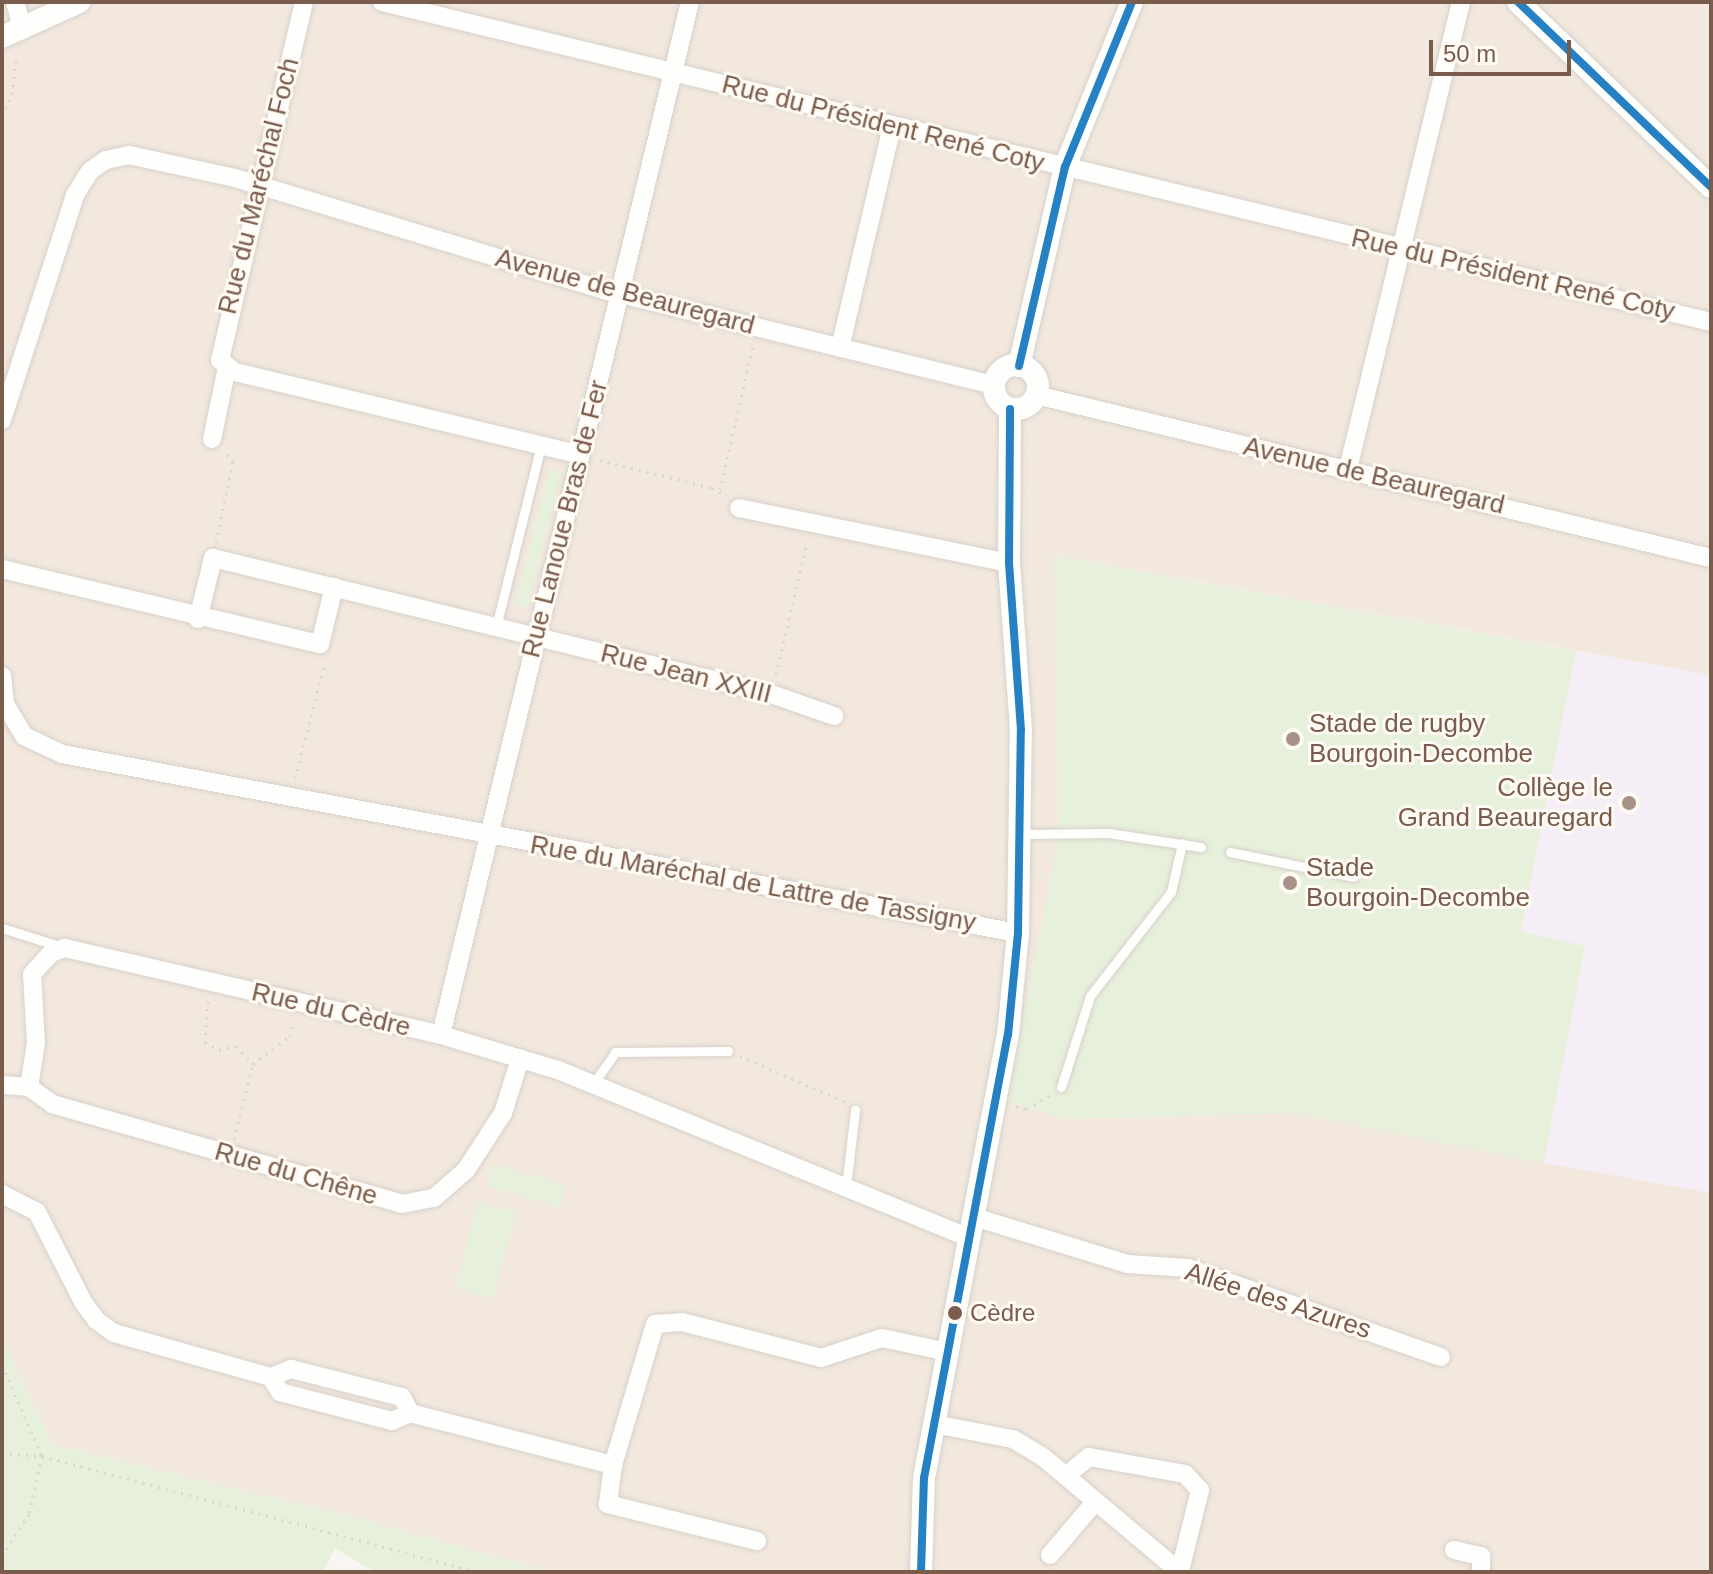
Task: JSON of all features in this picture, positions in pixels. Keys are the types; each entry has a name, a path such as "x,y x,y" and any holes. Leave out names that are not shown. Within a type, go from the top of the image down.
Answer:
{"street":[{"path":"15,2 12,32 79,2"},
{"name":"Rue du Maréchal Foch","path":"212,439 227,367 220,360 220,345 304,2"},
{"name":"Rue du Président René Coty","path":"382,2 1711,322"},
{"name":"Rue Lanoue Bras de Fer","path":"441,1035 690,2"},
{"path":"1019,366 1065,167 1132,2"},
{"path":"1348,469 1461,2"},
{"path":"1518,2 1711,187"},
{"path":"840,348 892,127"},
{"name":"Avenue de Beauregard","path":"2,420 75,195 90,171 106,160 152,156 620,294 994,385"},
{"path":"1019,366 1034,376 1036,395 1023,408 1010,409 996,397 994,385 1005,368 1019,366"},
{"path":"227,367 580,455"},
{"name":"Avenue de Beauregard","path":"1036,395 1711,558"},
{"path":"921,1572 924,1478 996,1101 1018,933 1022,834 1021,730 1009,563 1010,409"},
{"path":"739,508 1009,563"},
{"path":"198,619 213,558"},
{"name":"Rue Jean XXIII","path":"213,558 771,694 834,716"},
{"path":"2,569 198,619 320,644 334,587"},
{"name":"Rue du Maréchal de Lattre de Tassigny","path":"2,676 5,704 24,736 62,754 1018,933"},
{"path":"29,1087 36,1043 32,974 51,953 65,948"},
{"name":"Rue du Cèdre","path":"65,948 441,1035 520,1059 593,1084 846,1187 972,1227"},
{"name":"Rue du Chêne","path":"2,1085 29,1087 52,1104 402,1204 434,1198 466,1170 503,1113 520,1059"},
{"path":"2,1194 37,1212 96,1320 114,1333 271,1377 291,1369 402,1397 410,1413"},
{"name":"Allée des Azures","path":"972,1227 1128,1264 1188,1268 1441,1357"},
{"path":"757,1541 608,1504 613,1465 645,1344 655,1324 669,1319 821,1358 882,1338 948,1352"},
{"path":"271,1377 280,1392 392,1421 410,1413 613,1465"},
{"path":"934,1424 1013,1439 1066,1476 1180,1572 1200,1490 1185,1474 1089,1457 1066,1476"},
{"path":"1050,1555 1095,1502"},
{"path":"1454,1550 1481,1556 1481,1572"}],"lane":[{"path":"496,627 541,445"},
{"path":"1022,834 1108,833 1201,847"},
{"path":"1061,1087 1090,996 1171,892 1182,843"},
{"path":"1230,852 1354,877"},
{"name":"Rue du Cèdre","path":"2,928 65,948"},
{"path":"593,1084 615,1052 728,1051"},
{"path":"846,1187 855,1110"}],"path":[{"path":"2,116 12,94 12,32"},
{"path":"720,490 758,327"},
{"path":"212,439 233,462 213,558"},
{"path":"580,455 720,490 739,508"},
{"path":"771,694 812,521"},
{"path":"290,797 326,658 320,644"},
{"path":"212,982 205,1042 219,1050 236,1046 253,1064"},
{"path":"230,1154 253,1064 290,1036 295,1001"},
{"path":"728,1051 843,1099 855,1110"},
{"path":"996,1101 1027,1109 1061,1087"},
{"path":"2,1365 42,1456 29,1514 2,1555"},
{"path":"2,1454 42,1456 477,1572"}],"shaded area":[{"path":"2,2 1711,2 1711,675 1055,556 1059,834 1008,1101 1066,1119 1296,1113 1711,1193 1711,1572 552,1572 349,1516 53,1445 2,1340"},
{"name":"Collège le Grand Beauregard","path":"1576,651 1711,675 1711,1193 1544,1163 1585,947 1521,932"}],"green space":[{"path":"550,469 562,472 527,608 515,604"},
{"name":"Stade Bourgoin-Decombe","path":"1054,556 1576,651 1521,931 1585,946 1544,1163 1296,1113 1066,1119 1008,1101 1059,834"},
{"path":"492,1164 566,1185 560,1207 486,1186"},
{"path":"478,1202 516,1212 493,1298 455,1288"},
{"path":"2,1340 53,1445 349,1516 552,1572 375,1572 335,1548 324,1572 2,1572"}],"transit line":[{"path":"1019,366 1065,167 1132,2"},
{"path":"1518,2 1711,187"},
{"path":"921,1572 924,1478 1008,1035 1018,933 1021,730 1009,563 1010,409"}],"place":[{"name":"Stade de rugby Bourgoin-Decombe","path":"1293,739"},
{"name":"Collège le Grand Beauregard","path":"1629,803"},
{"name":"Stade Bourgoin-Decombe","path":"1290,883"},
{"name":"Cèdre","path":"955,1313"}]}
